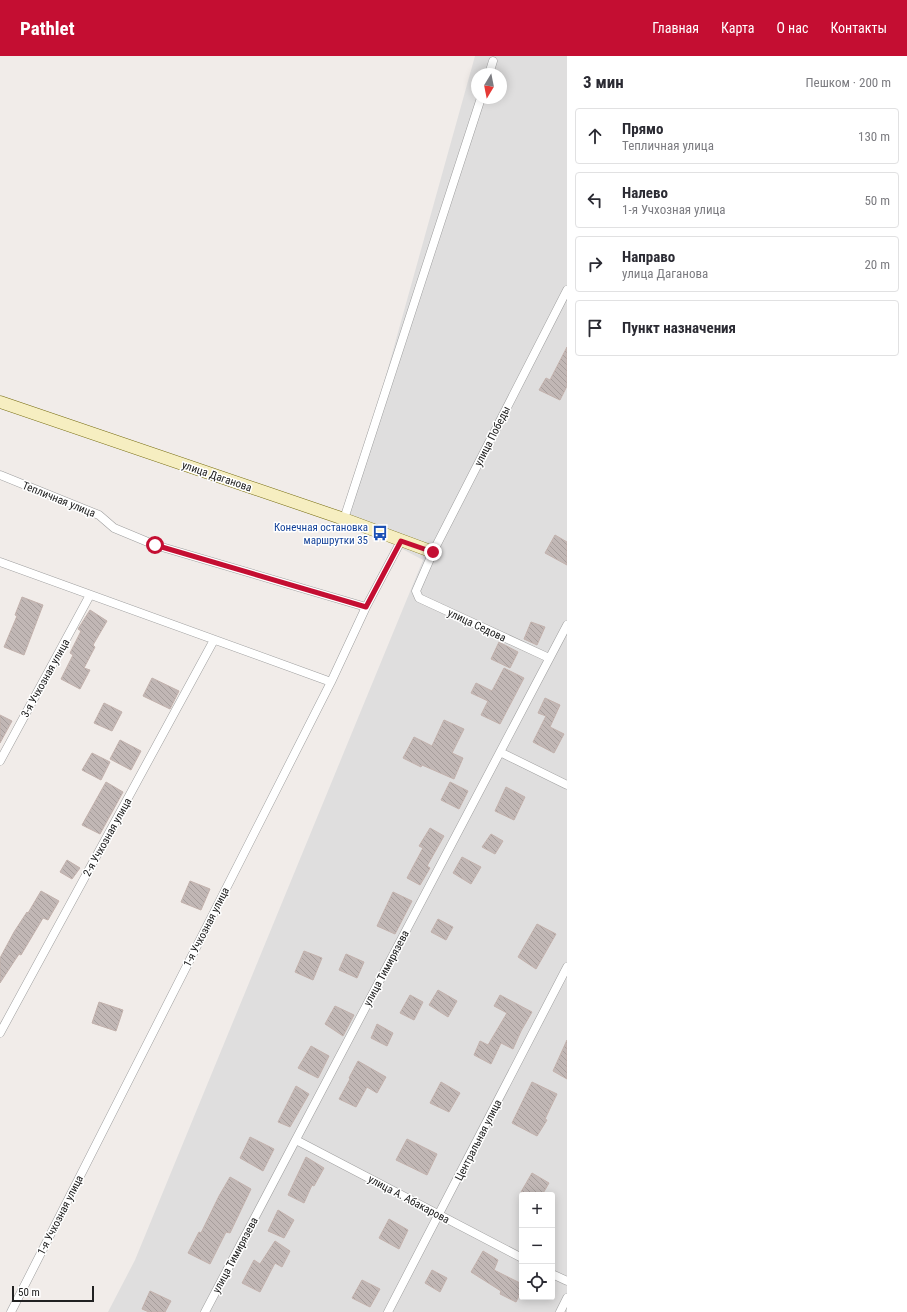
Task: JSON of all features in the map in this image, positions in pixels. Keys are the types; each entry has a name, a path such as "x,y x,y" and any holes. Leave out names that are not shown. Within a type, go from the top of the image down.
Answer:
{"main road":[{"name":"улица Даганова","path":"0,402 344,520 432,553"},
{"name":"улица Даганова","path":"0,405 344,520"}],"street":[{"path":"491,68 493,61"},
{"path":"344,520 479,104"},
{"name":"улица Победы","path":"419,583 432,553 567,290"},
{"name":"Тепличная улица","path":"0,475 99,515 114,528 155,545 366,607"},
{"name":"1-я Учхозная улица","path":"11,1312 331,682 366,607 401,542"},
{"path":"0,562 331,682"},
{"name":"улица Седова","path":"419,583 416,591 418,598 550,658"},
{"name":"3-я Учхозная улица","path":"0,761 90,595"},
{"name":"улица Тимирязева","path":"205,1312 567,625"},
{"name":"2-я Учхозная улица","path":"0,1033 214,640"},
{"path":"500,752 567,785"},
{"name":"Центральная улица","path":"388,1312 567,968"},
{"name":"улица А. Абакарова","path":"296,1140 519,1256"},
{"path":"555,1275 567,1281"},
{"path":"560,1312 567,1298"}],"shaded area":[{"path":"475,56 567,56 567,1312 108,1312 135,1260 423,560 346,519 471,70 471,104 507,104 507,68 472,68"}],"building":[{"path":"567,347 567,386 560,400 539,390 546,378 550,380"},
{"path":"555,535 567,542 567,565 545,553"},
{"path":"22,597 43,605 24,655 4,647 17,616 15,615"},
{"path":"90,610 107,621 93,645 95,647 84,668 90,670 80,689 61,679 73,655 70,653 81,631 78,629"},
{"path":"531,622 545,627 537,645 524,639"},
{"path":"499,642 518,652 510,668 491,659"},
{"path":"504,668 524,678 500,724 481,715 488,701 471,693 476,683 492,691"},
{"path":"152,678 179,691 170,709 143,696"},
{"path":"545,698 560,705 550,727 564,734 554,753 533,742 546,716 538,713"},
{"path":"104,703 122,712 112,731 94,723"},
{"path":"0,715 12,721 0,743"},
{"path":"444,720 464,729 452,753 463,758 454,779 422,765 421,767 403,758 414,737 432,746"},
{"path":"120,740 141,751 131,770 110,759"},
{"path":"92,753 110,762 101,780 82,770"},
{"path":"106,782 123,792 100,834 82,825"},
{"path":"450,782 468,791 459,809 441,800"},
{"path":"506,787 525,797 514,820 495,811"},
{"path":"430,828 444,836 427,866 430,868 420,885 407,878 423,848 419,846"},
{"path":"491,834 503,841 495,854 482,847"},
{"path":"462,857 481,867 471,884 453,873"},
{"path":"67,860 80,868 72,879 60,872"},
{"path":"190,881 210,889 201,910 181,902"},
{"path":"41,891 59,901 48,920 43,918 21,955 19,954 0,983 0,958 14,932 27,912 28,913"},
{"path":"393,892 412,901 395,934 377,926"},
{"path":"438,919 453,927 446,940 431,932"},
{"path":"537,924 556,934 536,969 518,957"},
{"path":"304,951 322,958 313,980 295,972"},
{"path":"346,954 364,962 357,978 339,970"},
{"path":"438,990 457,1001 448,1017 429,1005"},
{"path":"410,995 423,1002 414,1020 400,1013"},
{"path":"500,995 532,1012 513,1049 501,1043 491,1064 474,1055 480,1041 488,1045 507,1013 494,1006"},
{"path":"99,1002 123,1010 116,1031 92,1023"},
{"path":"335,1006 354,1015 343,1036 325,1024"},
{"path":"377,1024 393,1033 387,1046 371,1038"},
{"path":"567,1040 567,1079 553,1071"},
{"path":"311,1046 329,1056 318,1078 298,1068"},
{"path":"358,1061 386,1077 377,1093 367,1087 356,1107 339,1099"},
{"path":"441,1082 460,1093 449,1112 430,1103"},
{"path":"532,1082 557,1094 545,1119 547,1120 537,1136 512,1123"},
{"path":"296,1086 309,1094 290,1127 278,1122"},
{"path":"250,1137 274,1149 263,1171 240,1158"},
{"path":"407,1139 437,1154 427,1175 396,1160"},
{"path":"306,1157 324,1168 314,1186 312,1185 304,1203 288,1195"},
{"path":"532,1173 549,1183 544,1192 521,1192"},
{"path":"230,1177 251,1189 230,1233 226,1232 210,1264 188,1253 199,1232 201,1233"},
{"path":"278,1210 294,1220 284,1238 268,1231"},
{"path":"389,1219 408,1230 399,1249 379,1238"},
{"path":"275,1241 290,1251 282,1267 275,1263 260,1292 242,1283 254,1260 260,1264"},
{"path":"483,1251 498,1260 494,1270 519,1282 519,1296 516,1302 500,1294 501,1291 471,1272"},
{"path":"432,1270 447,1278 440,1292 425,1283"},
{"path":"362,1280 380,1289 370,1307 352,1298"},
{"path":"150,1291 171,1301 165,1312 149,1312 142,1309"}],"place":[{"name":"Конечная остановка маршрутки 35","path":"380,533"}],"route":[{"path":"155,545 366,607 401,541 433,552"}]}
